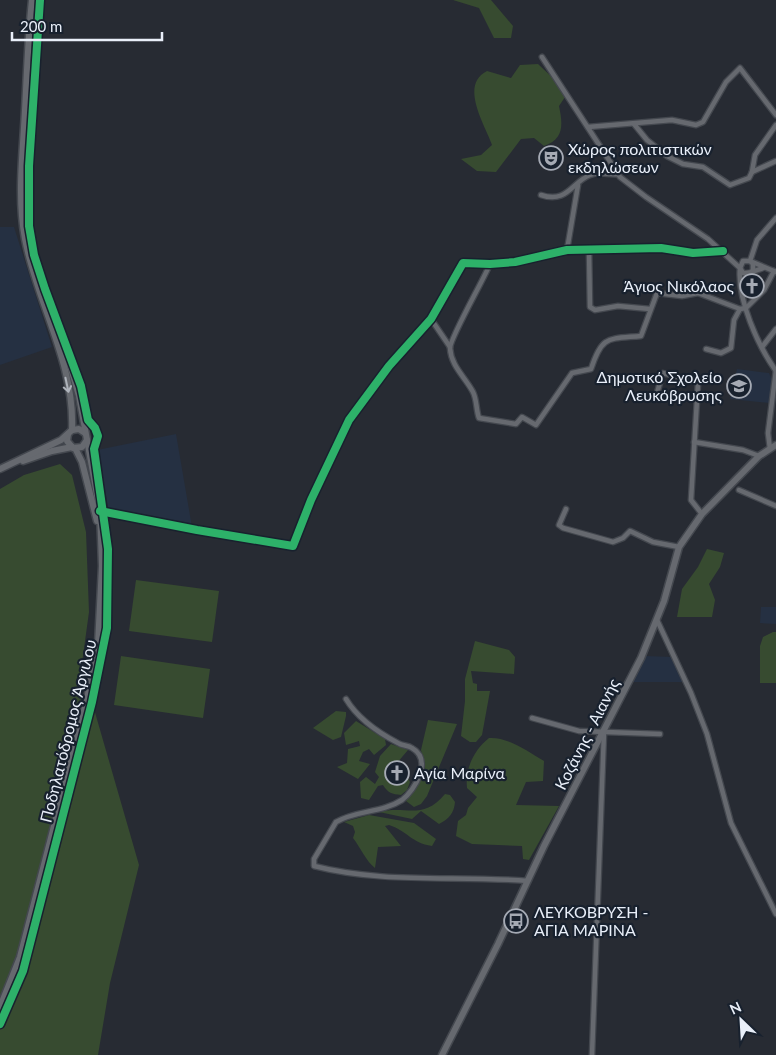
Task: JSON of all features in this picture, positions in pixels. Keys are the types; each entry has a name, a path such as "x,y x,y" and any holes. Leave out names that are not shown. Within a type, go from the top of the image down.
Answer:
{"street":[{"path":"0,1007 20,958 87,699 100,627 102,566 99,527 100,511 74,375 58,340 31,265 23,219 23,150 32,0"},
{"path":"542,57 618,174 646,198 723,251 742,272 748,273"},
{"path":"588,127 634,124 640,121 672,120 693,126 700,124 726,82 740,68 776,115"},
{"path":"634,124 648,140 667,156 683,164 704,167 730,185 749,178 755,155 776,125"},
{"path":"752,172 776,161"},
{"path":"541,195 558,196 579,184 593,173 618,174"},
{"path":"567,250 579,184"},
{"path":"770,448 768,433 776,370 762,347 746,308 739,275 742,262 748,260 757,240 776,218"},
{"path":"100,511 196,530 293,546 311,500 349,420 389,366 432,320 463,262 490,264 515,262 567,250 661,248 693,253 723,251"},
{"path":"589,250 590,307 595,310 618,306 650,309"},
{"path":"432,320 450,347 455,365 474,393 479,418 516,424 522,417 536,425 572,373 591,369 600,346 608,339 642,336 657,293 682,296 698,293 740,308 746,308 764,290 775,272 748,260 730,257"},
{"path":"748,260 753,268 748,273"},
{"path":"450,347 454,333 490,264"},
{"path":"739,275 763,268"},
{"path":"706,349 721,353 731,348 734,320 740,308"},
{"path":"762,347 776,329"},
{"path":"58,340 71,405 70,432 67,441 82,462 99,527"},
{"path":"656,396 663,373 698,383 691,500 702,514"},
{"path":"0,469 61,440 70,432 79,429 86,437"},
{"path":"12,464 52,451 82,447 86,437"},
{"path":"694,442 743,450 759,456"},
{"name":"Κοζάνης - Αιανής","path":"442,1055 550,834 604,732 657,620 680,547 702,514 759,456 776,445"},
{"path":"740,490 776,506"},
{"path":"566,509 558,525 563,528 613,542 623,538 630,531 653,542 680,547"},
{"path":"657,620 691,693 707,734 731,823 776,914"},
{"path":"346,699 352,710 362,721 398,744 412,747 419,757 422,770 415,786 402,800 386,807 336,822 314,859 314,866 341,873 528,881"},
{"path":"532,718 563,728 660,734"},
{"path":"592,1055 604,732"}],"shaded area":[{"path":"0,227 14,227 52,347 0,365"},
{"path":"737,369 769,373 772,380 770,403 730,399"},
{"path":"176,434 192,527 109,511 97,450"},
{"path":"761,607 776,607 776,624 760,623"},
{"path":"645,656 673,657 684,682 632,682"}],"green space":[{"path":"453,0 491,0 513,26 511,38 494,38 479,8"},
{"path":"538,64 555,80 565,97 559,106 561,125 559,135 551,143 544,146 534,138 521,139 496,172 477,171 461,159 481,155 492,145 476,106 474,95 479,77 487,71 511,78 520,65"},
{"path":"60,464 72,475 86,532 89,612 78,692 92,702 139,865 110,983 98,1055 0,1055 0,489 24,475"},
{"path":"707,549 724,553 720,567 709,584 715,600 712,617 677,617 682,589 698,567"},
{"path":"136,580 219,591 212,642 129,631"},
{"path":"776,632 776,683 760,683 760,646 763,637"},
{"path":"475,641 509,650 515,657 514,674 471,671 473,683 477,684 477,691 490,691 482,735 476,742 470,742 461,736 465,701 465,679"},
{"path":"121,656 210,669 203,718 114,705"},
{"path":"336,711 346,712 346,716 341,737 333,740 313,728"},
{"path":"428,720 457,724 427,796 421,804 414,807 406,801 423,776 425,769 421,750"},
{"path":"356,721 385,739 386,745 374,755 369,749 363,752 359,761 370,764 358,779 337,767 347,763 348,749 360,746 359,741 346,745 344,733"},
{"path":"489,738 511,742 544,761 543,781 526,782 516,805 559,806 529,860 523,859 522,846 472,844 456,836 458,821 466,815 468,808 477,797 467,788 469,767 479,748"},
{"path":"391,744 408,750 391,770 389,778 392,782 396,782 407,776 410,782 407,790 401,795 395,794 383,785 378,786 369,800 361,798 360,782 366,777 375,784 379,777 375,772 380,756"},
{"path":"445,794 450,795 455,802 450,815 439,824 421,811 412,819 379,812 389,810 422,810 437,802"},
{"path":"369,815 414,823 436,839 432,846 414,840 401,830 389,825 385,826 401,846 378,847 375,868 353,838 355,832 353,826 344,822"}],"cycle path":[{"name":"Ποδηλατόδρομος Άργιλου","path":"0,1024 23,971 92,702 107,628 108,549 94,449 98,436 95,428 88,420 81,386 34,255 29,226 29,166 40,0"},
{"path":"100,511 293,546 311,500 349,420 389,366 431,319 463,263 490,264 515,262 567,250 661,248 693,253 723,251"}],"place":[{"name":"Χώρος πολιτιστικών εκδηλώσεων","path":"551,158"},
{"name":"Άγιος Νικόλαος","path":"752,286"},
{"name":"Δημοτικό Σχολείο Λευκόβρυσης","path":"739,386"},
{"name":"Αγία Μαρίνα","path":"397,773"},
{"name":"ΛΕΥΚΟΒΡΥΣΗ - ΑΓΙΑ ΜΑΡΙΝΑ","path":"516,921"}]}
